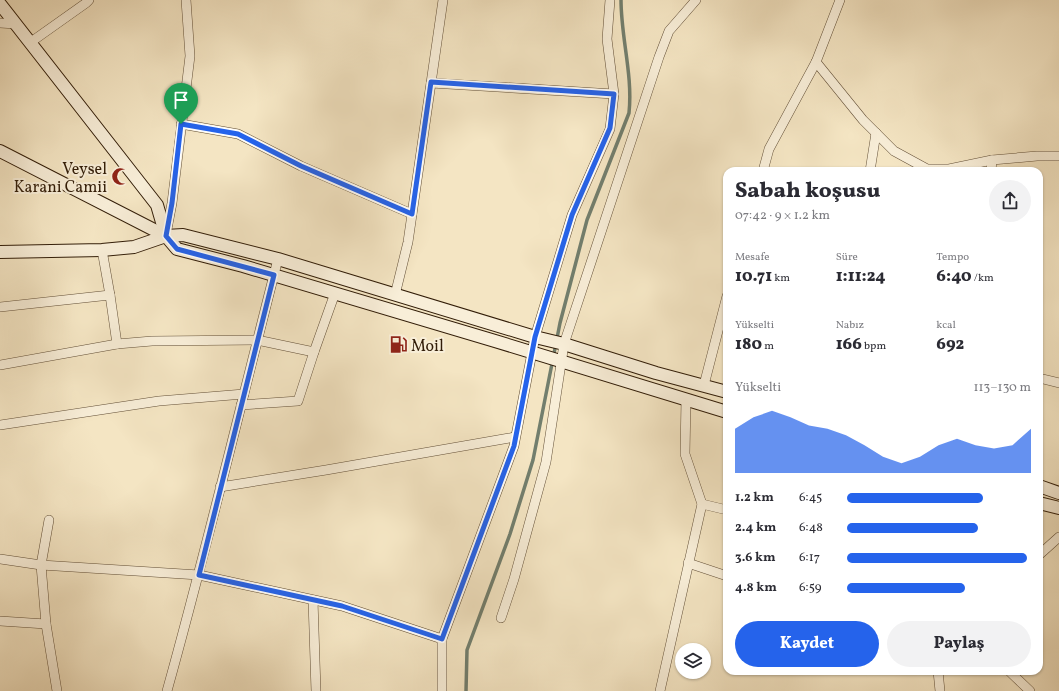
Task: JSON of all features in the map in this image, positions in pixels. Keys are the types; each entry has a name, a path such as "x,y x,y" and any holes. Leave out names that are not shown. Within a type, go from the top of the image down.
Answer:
{"main road":[{"path":"0,4 157,206 166,236"},
{"path":"0,151 166,236 177,249 335,293 723,411"},
{"path":"0,252 102,250 134,247 166,236 182,235 278,259 541,339 656,373 723,391"},
{"path":"1043,487 1059,493"},
{"path":"1043,504 1059,508"}],"street":[{"path":"30,42 89,0"},
{"path":"166,236 172,203 190,56 186,0"},
{"path":"395,295 408,242 443,0"},
{"path":"442,691 442,639 514,446 515,437 538,354 572,215 610,128 614,94 607,39 610,0"},
{"path":"501,618 514,579 546,462 562,344 661,51 669,31 696,0"},
{"path":"764,167 770,149 816,62 840,0"},
{"path":"0,22 16,24"},
{"path":"816,62 863,120 876,133 894,150 924,167"},
{"path":"431,82 614,94"},
{"path":"181,124 238,134 301,166 412,214"},
{"path":"871,167 876,133"},
{"path":"959,167 992,160 1037,156 1059,156"},
{"path":"991,167 992,160"},
{"path":"102,250 117,344"},
{"path":"167,691 199,575 278,259"},
{"path":"241,405 298,402 335,293"},
{"path":"0,307 110,295"},
{"path":"704,385 723,311"},
{"path":"0,365 117,344 152,341 257,340 314,352"},
{"path":"1043,379 1059,383"},
{"path":"0,425 159,401 244,394"},
{"path":"660,691 702,504 686,454 686,399"},
{"path":"220,487 515,437"},
{"path":"702,504 723,509"},
{"path":"49,520 41,565 46,624 57,691"},
{"path":"1043,551 1059,537"},
{"path":"0,559 41,565 199,575 342,606 442,639"},
{"path":"688,562 723,575"},
{"path":"314,600 316,691"},
{"path":"0,621 46,624"},
{"path":"938,675 940,691"},
{"path":"1013,675 1030,691"}],"waterway":[{"path":"466,691 467,650 510,534 533,460 560,323 587,220 629,113 630,99 621,0"}],"place":[{"name":"Veysel Karani Camii","path":"120,177"},
{"name":"Moil","path":"398,345"}],"route":[{"path":"431,82 614,94 610,128 572,215 535,337 514,446 442,639 342,606 199,575 274,275 177,249 166,236 172,203 181,124 238,134 301,166 412,214 431,82"}]}
